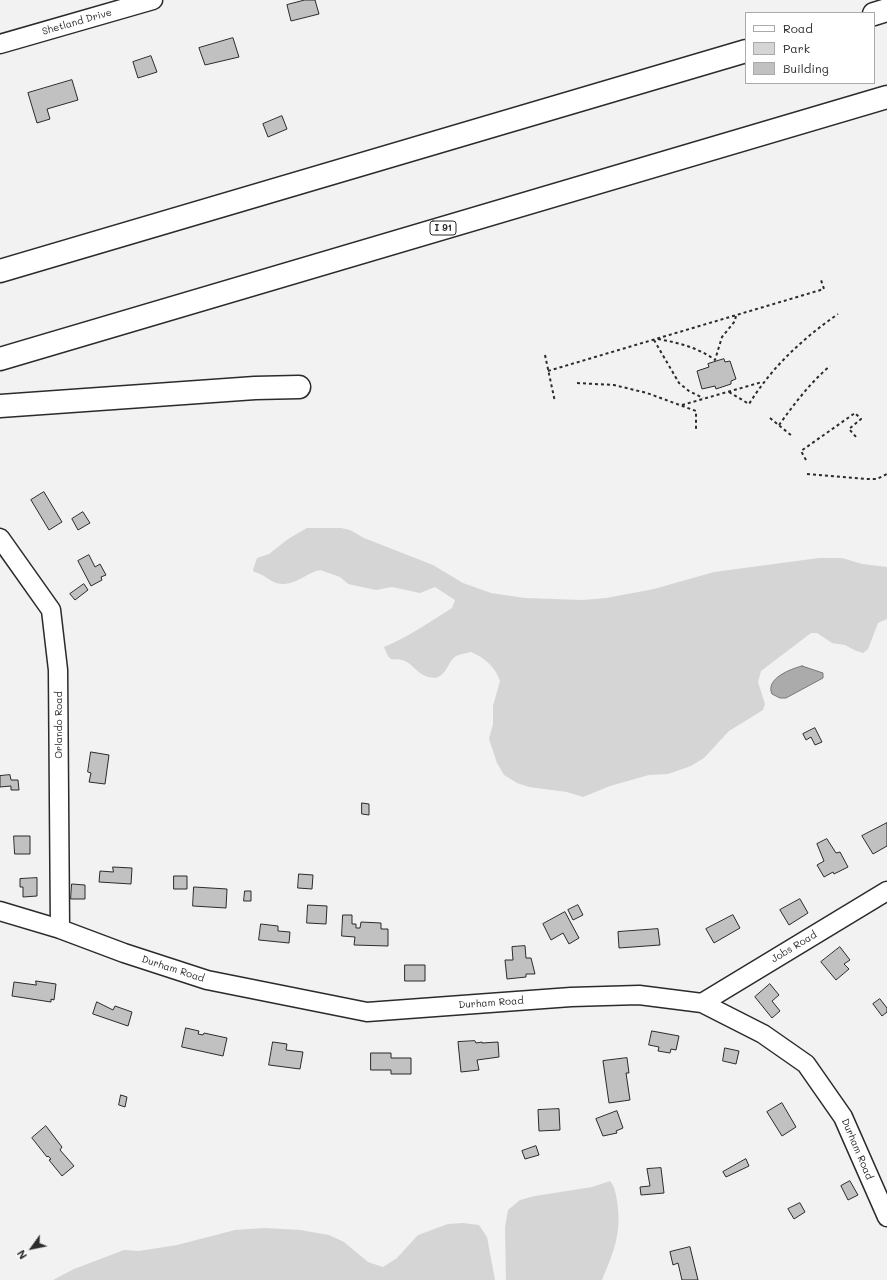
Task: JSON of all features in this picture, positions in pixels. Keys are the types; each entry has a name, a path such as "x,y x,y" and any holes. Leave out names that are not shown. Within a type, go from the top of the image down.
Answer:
{"highway":[{"path":"875,14 887,10"},
{"path":"0,271 745,51"},
{"name":"I 91","path":"0,359 887,97"},
{"path":"0,406 266,387 300,387"}],"street":[{"name":"Shetland Drive","path":"0,44 153,0"},
{"name":"Orlando Road","path":"0,538 51,610 58,670 60,929"},
{"name":"Jobs Road","path":"702,1003 887,891"},
{"name":"Durham Road","path":"0,911 60,929 124,953 207,980 367,1012 571,997 639,995 702,1003 763,1034 806,1064 843,1116 887,1217"}],"path":[{"path":"548,371 824,289 821,280"},
{"path":"729,392 749,404 763,382 794,348 838,314"},
{"path":"657,338 686,345 704,352 715,360 722,337 735,321 736,315"},
{"path":"654,340 680,382 688,391 704,399"},
{"path":"545,355 555,402"},
{"path":"779,425 798,398 813,381 830,366"},
{"path":"577,382 614,385 648,393 696,411 696,431"},
{"path":"681,406 763,382"},
{"path":"806,460 801,451 855,413 861,419 849,429 856,437"},
{"path":"770,418 792,436"},
{"path":"807,474 868,480 877,479 887,474"}],"green space":[{"path":"307,528 341,528 350,530 364,538 433,565 463,583 491,593 525,598 583,600 606,598 654,589 714,572 819,558 842,558 862,564 887,567 887,619 878,623 868,649 863,653 845,645 832,643 817,633 811,633 761,671 758,682 765,704 763,710 729,731 704,758 691,766 668,774 649,775 610,786 583,797 567,792 529,787 517,783 504,775 497,763 489,739 493,724 493,706 500,681 496,672 485,660 471,652 458,655 439,677 434,678 424,676 410,664 405,661 392,659 386,653 384,647 410,634 452,608 455,600 435,587 420,593 392,587 376,590 348,584 340,577 320,570 288,584 276,583 261,574 254,572 253,570 257,558 269,554 288,539"},
{"path":"610,1181 616,1193 618,1232 610,1260 602,1280 506,1280 505,1227 508,1210 520,1200 535,1196 592,1187"},
{"path":"463,1223 479,1225 487,1237 495,1280 53,1280 74,1269 124,1250 139,1251 177,1245 235,1230 264,1228 300,1230 329,1235 344,1242 368,1262 383,1267 397,1258 418,1235 448,1224"}],"shaded area":[{"path":"802,666 823,673 823,678 786,698 780,698 772,694 772,684 775,679 785,672"}],"building":[{"path":"305,0 315,0 319,14 291,21 287,5"},
{"path":"233,38 239,57 205,65 199,48"},
{"path":"151,56 157,72 138,78 133,62"},
{"path":"72,80 78,100 47,109 50,119 37,123 28,93"},
{"path":"282,116 287,129 268,137 263,124"},
{"path":"724,359 725,362 730,361 736,379 731,381 731,384 716,389 715,386 702,389 697,371 709,367 708,364"},
{"path":"44,492 62,522 49,530 31,500"},
{"path":"83,512 90,523 78,530 72,519"},
{"path":"89,555 95,567 100,564 106,575 101,577 102,580 91,586 78,561"},
{"path":"84,584 88,590 75,600 70,594"},
{"path":"815,728 822,742 815,745 811,737 806,740 803,734"},
{"path":"91,752 109,755 105,784 89,782 91,773 88,772"},
{"path":"10,775 11,780 18,780 19,790 11,790 11,786 0,787 0,776"},
{"path":"362,803 369,804 369,815 362,814"},
{"path":"887,823 887,846 873,854 862,836"},
{"path":"14,836 30,836 30,854 15,854"},
{"path":"827,839 836,853 840,852 848,867 824,877 817,865 824,861 817,844"},
{"path":"113,867 132,868 131,884 99,882 100,871 113,872"},
{"path":"299,874 313,875 312,889 298,888"},
{"path":"174,876 187,876 187,889 174,889"},
{"path":"37,878 37,896 23,897 23,887 20,887 20,879"},
{"path":"72,884 85,885 85,899 71,899"},
{"path":"194,887 227,889 226,908 193,906"},
{"path":"245,891 251,891 251,901 244,901"},
{"path":"800,899 808,913 789,925 780,910"},
{"path":"308,905 327,906 326,924 307,923"},
{"path":"578,905 583,915 573,920 568,910"},
{"path":"565,912 579,938 569,944 563,933 551,940 543,924"},
{"path":"343,915 352,915 352,924 356,924 356,928 360,928 361,922 381,923 381,929 388,929 388,946 354,945 355,937 342,936"},
{"path":"733,915 740,928 714,943 706,929"},
{"path":"261,924 278,926 278,931 290,932 289,943 259,940"},
{"path":"658,929 660,945 619,948 618,932"},
{"path":"525,946 526,958 531,958 535,974 526,974 526,977 507,979 505,960 513,960 512,947"},
{"path":"840,947 850,960 844,964 849,969 836,980 821,962"},
{"path":"405,965 425,965 425,981 405,981"},
{"path":"36,981 56,984 54,1000 51,999 51,1002 12,996 14,982 36,985"},
{"path":"770,984 779,995 772,1001 780,1011 772,1018 755,997"},
{"path":"880,999 887,1008 887,1012 882,1016 873,1004"},
{"path":"97,1002 113,1010 115,1006 132,1012 128,1026 93,1014"},
{"path":"186,1028 199,1031 198,1034 203,1035 204,1033 227,1038 223,1056 182,1047"},
{"path":"652,1031 679,1036 676,1050 671,1049 670,1053 658,1051 659,1047 649,1045"},
{"path":"475,1041 476,1043 498,1042 499,1057 477,1060 479,1070 461,1072 458,1042"},
{"path":"273,1042 287,1044 286,1050 303,1052 300,1069 269,1065"},
{"path":"725,1048 739,1051 736,1064 723,1061"},
{"path":"371,1053 391,1053 391,1058 411,1058 411,1074 391,1074 391,1070 371,1070"},
{"path":"627,1058 629,1073 626,1073 630,1100 609,1103 603,1061"},
{"path":"121,1095 127,1097 125,1107 119,1105"},
{"path":"782,1103 796,1127 782,1136 767,1112"},
{"path":"559,1109 560,1130 539,1131 538,1110"},
{"path":"617,1111 623,1128 616,1131 617,1133 603,1136 596,1119"},
{"path":"46,1126 62,1147 60,1150 74,1166 62,1176 49,1160 51,1159 48,1156 47,1157 32,1138"},
{"path":"536,1146 539,1155 525,1159 522,1151"},
{"path":"746,1159 749,1166 726,1177 723,1172"},
{"path":"661,1168 664,1193 641,1195 640,1187 650,1186 647,1169"},
{"path":"850,1181 858,1195 848,1200 841,1186"},
{"path":"800,1203 805,1212 794,1219 788,1209"},
{"path":"690,1247 698,1280 682,1280 678,1263 673,1265 670,1252"}]}
